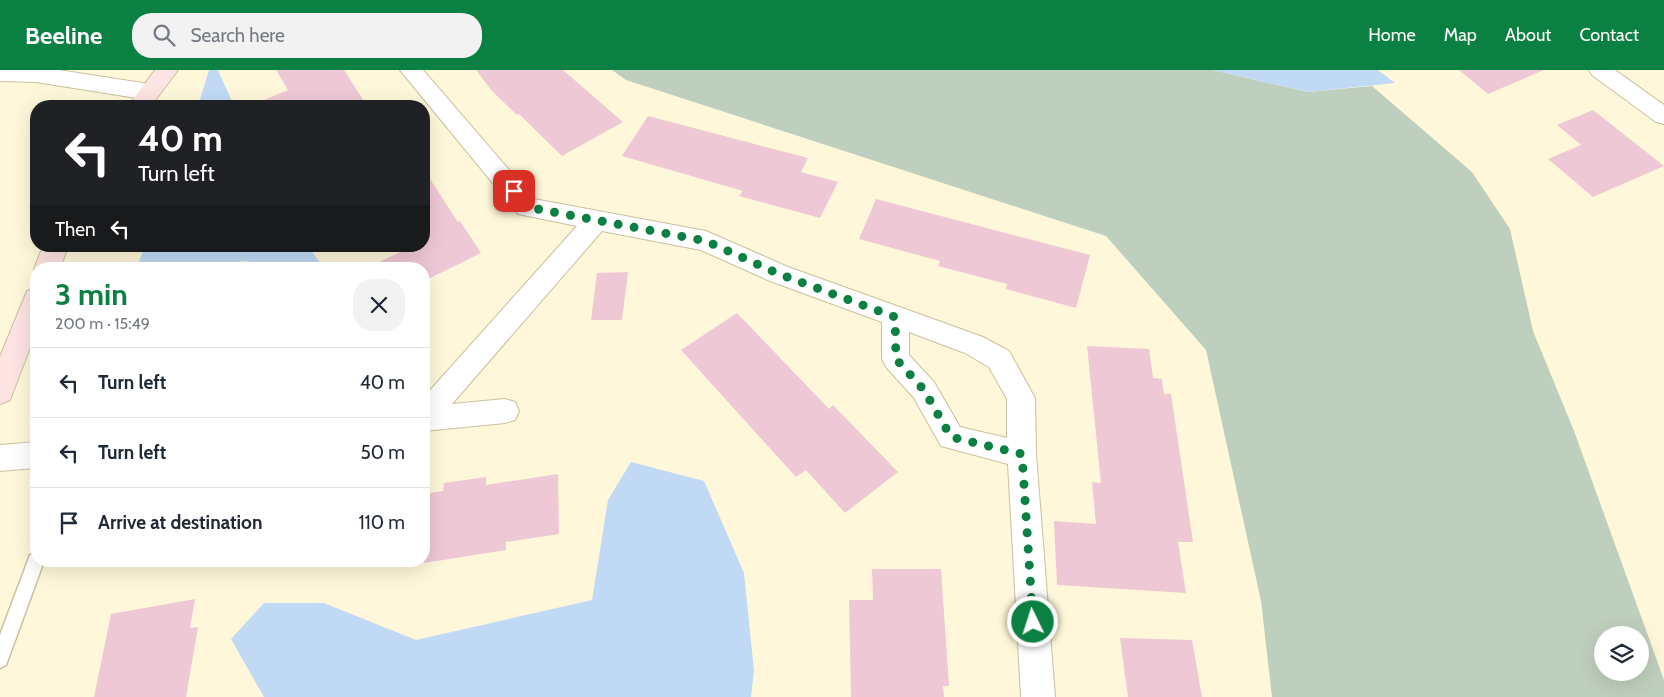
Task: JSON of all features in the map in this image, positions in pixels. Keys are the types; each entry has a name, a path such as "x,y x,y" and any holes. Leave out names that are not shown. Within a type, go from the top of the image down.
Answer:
{"street":[{"path":"0,74 36,74 144,99 167,70"},
{"path":"411,70 527,207 706,241 779,274 974,345 999,359 1021,398 1022,454 1038,697"},
{"path":"1600,70 1664,116"},
{"path":"430,410 597,220"},
{"path":"0,392 30,314"},
{"path":"895,317 896,359 924,390 951,437 1022,454"},
{"path":"430,417 505,411"},
{"path":"0,458 30,456"}],"lane":[{"path":"0,659 34,567"}],"green space":[{"path":"612,70 1213,70 1308,92 1372,86 1472,172 1510,229 1533,331 1574,431 1644,626 1594,626 1594,681 1649,681 1649,638 1664,680 1664,697 1272,697 1261,601 1206,350 1106,236 626,80"}],"water":[{"path":"209,70 218,70 231,100 200,100"},
{"path":"1213,70 1378,70 1395,83 1308,92"},
{"path":"143,252 312,252 320,262 242,261 139,262"},
{"path":"631,462 704,481 744,573 754,671 751,697 264,697 231,639 264,603 324,603 416,640 592,600 608,500"}],"building":[{"path":"276,70 344,70 363,100 264,100 288,90"},
{"path":"476,70 563,70 623,122 562,156 519,114 517,115 492,91"},
{"path":"1459,70 1544,70 1488,94"},
{"path":"1593,110 1664,166 1593,197 1548,159 1581,145 1557,125"},
{"path":"648,116 808,158 801,172 838,182 820,218 739,196 743,191 622,156"},
{"path":"430,179 481,253 430,278 430,262 379,262 400,252 430,252"},
{"path":"876,199 1090,255 1076,308 1006,289 1007,284 938,266 940,261 859,239"},
{"path":"628,272 622,320 591,320 597,273"},
{"path":"737,313 829,409 833,405 898,472 845,513 806,470 796,477 681,350"},
{"path":"1087,346 1149,349 1153,378 1162,379 1164,394 1171,394 1193,542 1178,542 1186,593 1057,585 1054,521 1096,524 1092,482 1101,483"},
{"path":"558,474 559,534 506,542 506,550 430,562 430,493 443,491 444,483 486,477 486,485"},
{"path":"872,569 941,569 949,686 943,686 944,697 851,697 849,600 873,600"},
{"path":"195,599 190,628 198,627 186,697 94,697 111,614"},
{"path":"1120,638 1192,640 1202,697 1128,697"}],"route":[{"path":"514,191 527,207 706,241 779,274 895,317 896,359 924,390 951,437 1022,454 1033,622"}]}
